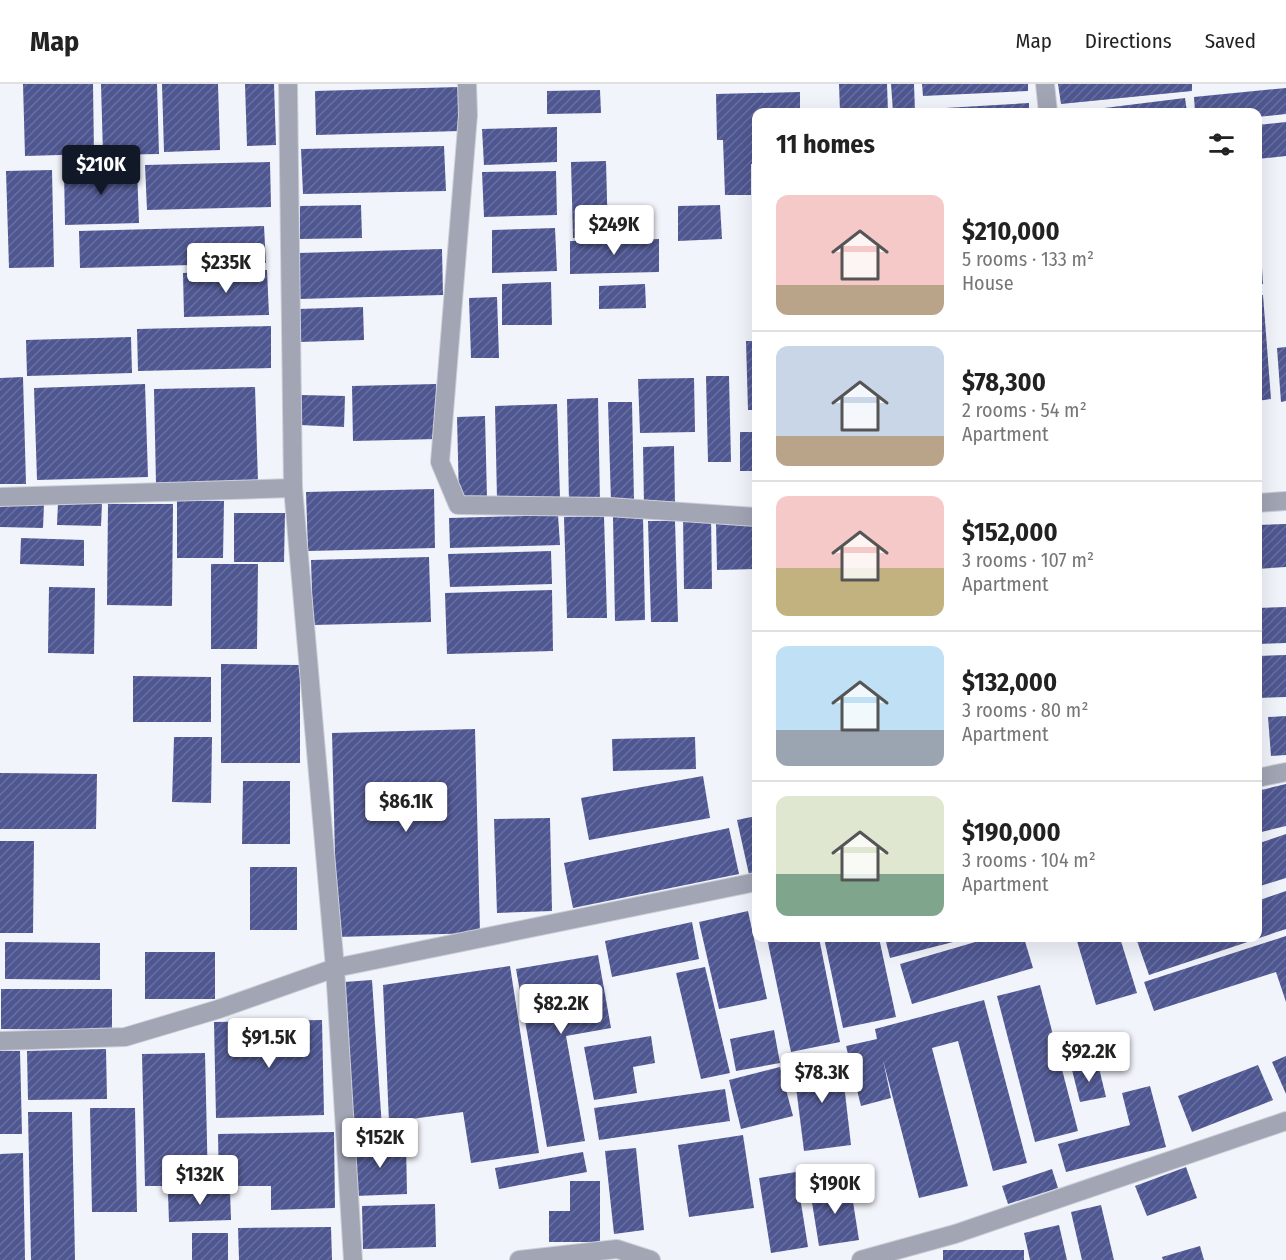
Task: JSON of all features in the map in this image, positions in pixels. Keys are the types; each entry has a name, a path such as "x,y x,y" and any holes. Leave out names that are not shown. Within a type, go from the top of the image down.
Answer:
{"street":[{"path":"288,84 293,488 335,968 353,1260"},
{"path":"467,84 468,115 440,462 458,505 609,507 752,517"},
{"path":"1045,84 1048,108"},
{"path":"0,497 293,488"},
{"path":"1262,503 1286,501"},
{"path":"1262,777 1286,772"},
{"path":"0,1041 125,1037 219,1009 335,968 752,883"},
{"path":"861,1260 955,1234 1286,1121"},
{"path":"519,1260 617,1249 651,1260"}],"building":[{"path":"23,84 93,84 94,154 25,156"},
{"path":"101,84 157,84 159,154 103,155"},
{"path":"162,84 218,84 220,150 164,152"},
{"path":"245,84 274,84 276,145 247,146"},
{"path":"839,84 887,84 888,108 840,108"},
{"path":"891,84 914,84 915,108 893,108"},
{"path":"922,84 1028,84 1028,91 923,96"},
{"path":"1058,84 1192,84 1192,91 1061,104"},
{"path":"459,87 460,131 316,135 315,91"},
{"path":"1286,88 1286,114 1262,116 1262,108 1195,108 1194,97"},
{"path":"600,90 601,113 547,114 547,91"},
{"path":"800,92 800,108 752,108 751,195 725,195 723,140 717,140 716,94"},
{"path":"1185,98 1186,108 1104,108"},
{"path":"1029,103 1029,108 945,108"},
{"path":"1286,122 1286,156 1262,158 1262,124"},
{"path":"557,127 557,162 484,165 482,129"},
{"path":"444,146 446,191 303,194 301,149"},
{"path":"606,161 608,237 573,238 571,162"},
{"path":"270,162 271,207 147,210 145,165"},
{"path":"137,167 139,223 65,225 64,169"},
{"path":"52,170 54,267 9,268 6,171"},
{"path":"556,171 557,215 484,217 482,172"},
{"path":"361,205 362,238 300,239 300,206"},
{"path":"720,205 722,239 678,241 678,206"},
{"path":"264,226 266,263 80,268 79,231"},
{"path":"555,228 557,271 492,273 492,230"},
{"path":"659,239 659,272 570,274 570,241"},
{"path":"442,249 443,295 299,299 298,253"},
{"path":"267,270 269,315 184,317 183,273"},
{"path":"551,282 552,325 502,325 502,284"},
{"path":"645,284 646,308 599,309 599,286"},
{"path":"1262,295 1271,399 1262,400"},
{"path":"497,297 499,358 471,358 469,298"},
{"path":"363,307 364,340 299,342 298,309"},
{"path":"271,326 271,368 138,371 137,329"},
{"path":"131,337 132,373 27,376 26,340"},
{"path":"746,341 752,341 752,410 748,410"},
{"path":"1286,347 1286,401 1281,402 1277,348"},
{"path":"706,376 729,376 731,462 708,462"},
{"path":"23,377 26,484 0,484 0,378"},
{"path":"694,378 695,432 640,433 638,379"},
{"path":"145,384 148,477 37,480 34,388"},
{"path":"436,384 437,439 353,441 352,386"},
{"path":"255,387 258,482 156,484 154,389"},
{"path":"300,395 345,396 344,427 300,425"},
{"path":"598,398 600,503 569,503 567,399"},
{"path":"608,402 632,402 634,501 611,502"},
{"path":"557,404 560,498 497,499 495,406"},
{"path":"485,416 487,499 459,499 457,417"},
{"path":"740,432 752,432 752,471 740,471"},
{"path":"674,446 675,505 644,506 643,447"},
{"path":"434,489 435,548 308,551 306,492"},
{"path":"177,501 224,501 223,558 177,558"},
{"path":"0,503 44,504 43,528 0,527"},
{"path":"58,503 102,503 101,526 57,525"},
{"path":"108,504 173,504 172,606 107,605"},
{"path":"234,513 285,513 284,562 234,562"},
{"path":"711,514 712,589 684,589 683,515"},
{"path":"558,515 560,545 450,548 449,518"},
{"path":"604,516 607,618 567,618 564,517"},
{"path":"643,516 645,620 615,621 613,517"},
{"path":"752,520 752,569 717,570 716,521"},
{"path":"648,521 675,521 678,622 651,622"},
{"path":"1286,524 1286,567 1262,569 1262,525"},
{"path":"21,538 84,540 84,566 20,564"},
{"path":"551,551 552,584 450,587 448,554"},
{"path":"429,557 431,622 313,625 311,560"},
{"path":"211,564 258,564 257,649 211,649"},
{"path":"49,587 95,588 94,654 48,653"},
{"path":"552,590 553,651 447,654 445,593"},
{"path":"1286,607 1286,643 1262,644 1262,608"},
{"path":"1286,655 1286,697 1262,698 1262,656"},
{"path":"221,664 300,665 300,763 221,763"},
{"path":"133,676 211,677 211,722 133,722"},
{"path":"1286,716 1286,755 1271,756 1268,717"},
{"path":"475,729 480,933 337,937 332,733"},
{"path":"174,737 212,737 211,803 172,802"},
{"path":"695,737 696,769 613,771 612,739"},
{"path":"0,773 97,774 96,829 0,829"},
{"path":"703,776 710,818 589,840 581,798"},
{"path":"243,781 290,781 290,844 242,844"},
{"path":"1286,784 1286,826 1262,832 1262,790"},
{"path":"752,817 752,879 750,879 737,820"},
{"path":"550,818 552,911 497,913 494,819"},
{"path":"729,828 739,874 573,908 564,863"},
{"path":"1286,834 1286,878 1262,885 1262,842"},
{"path":"0,841 34,841 33,933 0,933"},
{"path":"250,867 297,867 297,930 250,930"},
{"path":"1286,891 1286,929 1262,937 1262,899"},
{"path":"748,911 752,942 755,942 767,999 719,1009 699,922"},
{"path":"692,922 699,959 612,977 605,941"},
{"path":"1286,936 1286,1002 1276,972 1154,1011 1144,982"},
{"path":"5,942 100,943 100,980 5,979"},
{"path":"768,942 820,942 840,1042 791,1052"},
{"path":"825,942 880,942 896,1017 843,1028"},
{"path":"886,942 953,942 890,958"},
{"path":"975,942 1025,942 1033,968 912,1004 900,964"},
{"path":"1077,942 1121,942 1137,993 1096,1005"},
{"path":"1137,942 1247,942 1149,975"},
{"path":"145,952 215,952 215,999 145,999"},
{"path":"598,955 611,1028 566,1036 585,1141 547,1147 516,969"},
{"path":"510,966 539,1153 471,1163 463,1112 389,1122 383,985"},
{"path":"705,967 730,1073 701,1079 676,973"},
{"path":"372,980 382,1128 354,1130 344,982"},
{"path":"1040,985 1078,1131 1035,1142 997,996"},
{"path":"1,989 112,989 112,1030 1,1029"},
{"path":"984,1000 1027,1163 993,1171 958,1041 932,1048 968,1186 919,1198 883,1060 891,1098 861,1106 846,1046 877,1039 875,1029"},
{"path":"322,1020 324,1115 216,1118 214,1022"},
{"path":"774,1030 780,1063 736,1071 730,1039"},
{"path":"651,1036 655,1063 633,1067 637,1093 594,1100 584,1047"},
{"path":"106,1049 107,1099 28,1100 27,1051"},
{"path":"0,1051 20,1051 22,1134 0,1134"},
{"path":"205,1053 208,1186 145,1186 142,1054"},
{"path":"1286,1056 1286,1094 1272,1062"},
{"path":"841,1058 851,1145 804,1151 793,1063"},
{"path":"1098,1064 1106,1097 1080,1102 1072,1070"},
{"path":"1258,1065 1273,1100 1192,1132 1178,1096"},
{"path":"780,1067 793,1116 741,1129 729,1080"},
{"path":"1150,1086 1166,1147 1066,1172 1058,1144 1130,1125 1122,1093"},
{"path":"725,1089 730,1121 599,1140 594,1108"},
{"path":"90,1108 135,1108 137,1212 92,1212"},
{"path":"28,1112 72,1112 75,1260 31,1260"},
{"path":"334,1132 335,1208 271,1210 271,1186 219,1186 218,1134"},
{"path":"743,1135 754,1208 689,1217 678,1145"},
{"path":"406,1143 407,1194 355,1196 354,1144"},
{"path":"636,1148 644,1230 614,1234 605,1151"},
{"path":"583,1152 587,1172 499,1189 495,1168"},
{"path":"23,1153 25,1260 0,1260 0,1154"},
{"path":"1186,1167 1197,1198 1147,1216 1135,1186"},
{"path":"1052,1169 1058,1188 1008,1204 1002,1186"},
{"path":"796,1172 808,1247 771,1253 759,1178"},
{"path":"570,1181 600,1181 600,1242 549,1242 549,1211 570,1211"},
{"path":"850,1183 859,1240 819,1246 810,1190"},
{"path":"230,1191 231,1220 169,1222 168,1193"},
{"path":"435,1204 436,1247 363,1249 362,1206"},
{"path":"1101,1205 1114,1260 1082,1260 1071,1212"},
{"path":"1059,1225 1067,1260 1030,1260 1024,1233"},
{"path":"331,1227 332,1260 239,1260 238,1228"},
{"path":"192,1233 228,1233 228,1260 192,1260"},
{"path":"1200,1246 1204,1260 1163,1260 1162,1257"},
{"path":"943,1250 1024,1250 1024,1260 943,1260"}]}
